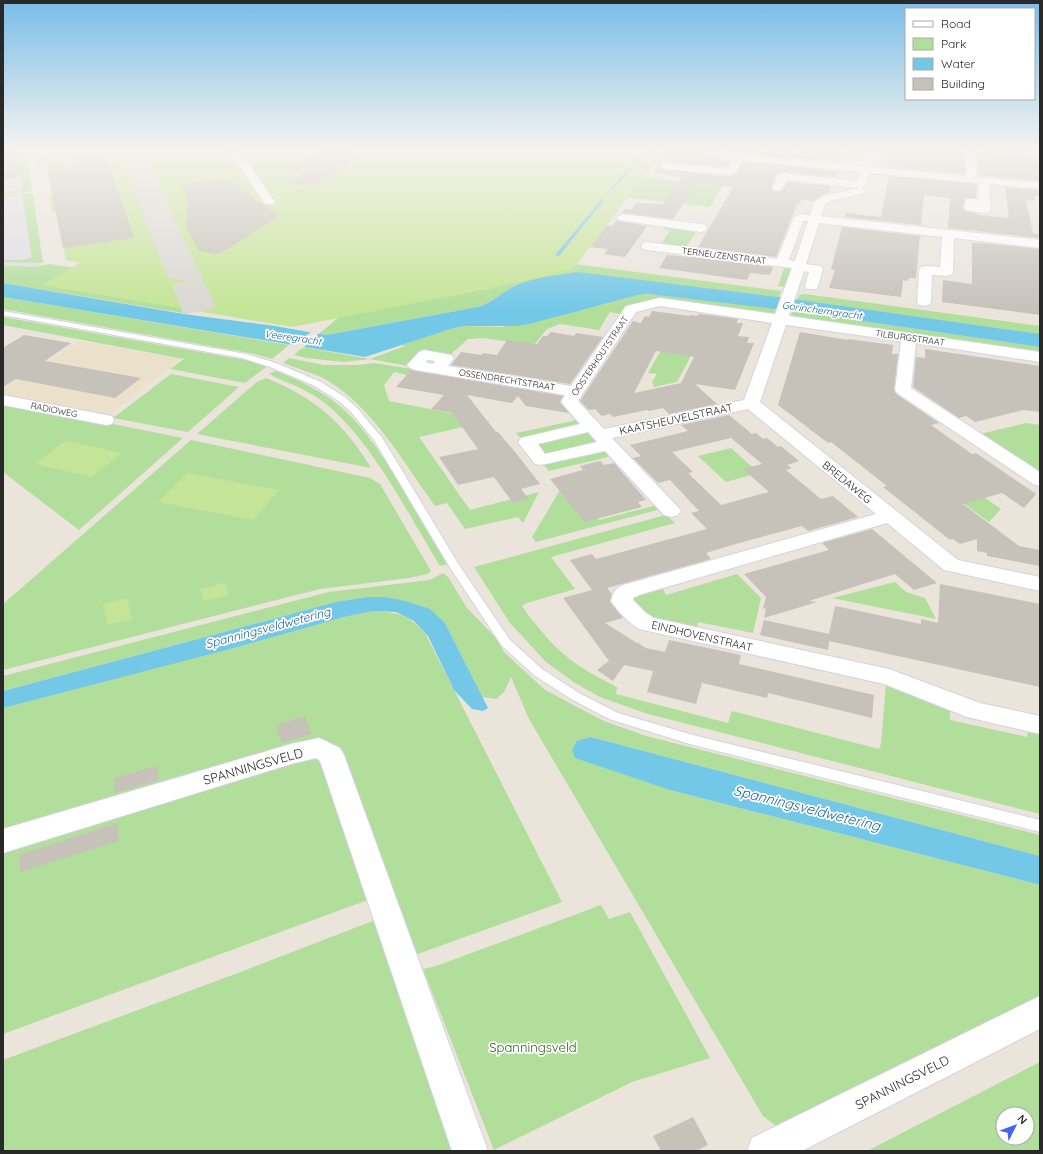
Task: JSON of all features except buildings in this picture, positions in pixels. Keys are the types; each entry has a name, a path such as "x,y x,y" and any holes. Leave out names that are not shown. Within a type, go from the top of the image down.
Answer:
{"street":[{"path":"751,403 820,205 836,202"},
{"path":"969,222 970,202"},
{"path":"782,263 798,219 801,217 948,234 969,222 1040,244"},
{"path":"623,218 701,228"},
{"path":"827,235 832,220"},
{"name":"TERNEUZENSTRAAT","path":"662,223 645,250 800,266 816,270 812,286"},
{"path":"924,302 926,270 946,272 948,234"},
{"name":"OOSTERHOUTSTRAAT","path":"671,511 570,402 631,309 660,302 784,309"},
{"name":"TILBURGSTRAAT","path":"784,309 909,338 1040,357"},
{"path":"909,338 903,390 1040,480"},
{"name":"OSSENDRECHTSTRAAT","path":"437,368 576,392"},
{"name":"RADIOWEG","path":"3,400 106,420"},
{"name":"KAATSHEUVELSTRAAT","path":"601,435 751,403"},
{"name":"BREDAWEG","path":"751,403 951,565 1040,584"},
{"name":"EINDHOVENSTRAAT","path":"890,516 631,590 623,594 622,600 638,618 647,624 889,677 976,711 1040,725"},
{"name":"SPANNINGSVELD","path":"3,841 291,754 319,748 331,755 470,1151"},
{"name":"SPANNINGSVELD","path":"765,1151 1040,1012"}],"lane":[{"path":"3,313 243,356 273,365 318,384 343,400 354,410 378,439 454,566 506,643 538,672 575,696 614,716 693,740 1040,826"}],"shaded area":[{"path":"3,202 29,202 41,269 3,290"},
{"path":"138,202 166,202 205,284 168,278"},
{"path":"182,282 206,285 216,308 184,314 172,286"},
{"path":"80,341 181,359 105,418 3,397 3,389"}],"green space":[{"path":"23,202 34,202 43,263 3,262 3,260 23,260 32,257"},
{"path":"50,202 625,202 572,270 488,289 292,327 42,285 80,263 66,260 57,211 52,212"},
{"path":"665,202 713,202 710,207"},
{"path":"665,226 672,226 671,228 696,232 685,249 676,248 677,246 665,244 663,247 654,244 654,242 662,243 670,230 663,229"},
{"path":"49,264 172,287 183,313 3,283 3,266 35,267"},
{"path":"575,264 781,291 779,297 661,283 533,280 518,286 478,307 326,335 319,334 357,302"},
{"path":"785,266 794,268 790,288 778,286"},
{"path":"656,294 776,308 772,315 656,301 625,308 620,314 610,312 599,330 560,324 547,329 534,345 483,338 468,339 451,354 425,350 408,366 370,359 405,346 402,345 454,328 463,326 502,327 638,295"},
{"path":"805,294 1040,326 1040,334 797,300 799,295"},
{"path":"3,297 289,345 272,359 255,354 3,309"},
{"path":"793,311 1040,347 1040,355 799,320 791,315"},
{"path":"3,317 245,360 266,367 245,383 170,369 184,359 3,325"},
{"path":"675,326 705,330 677,382 654,387 652,382 657,374 648,373"},
{"path":"303,347 370,359 344,362 306,358 294,355"},
{"path":"289,358 324,365 358,365 374,363 412,369 407,375 394,372 384,385 389,401 490,421 419,437 470,510 539,492 523,523 518,517 465,529 447,503 435,506 399,453 356,403 340,389 323,378 283,363"},
{"path":"276,371 327,396 342,408 360,427 376,447 448,564 440,566 401,499 354,432 336,413 318,398 269,374"},
{"path":"171,374 239,387 188,432 113,418"},
{"path":"266,378 299,394 326,413 350,438 371,468 197,434 257,382"},
{"path":"3,402 183,438 79,530 3,472"},
{"path":"577,420 612,456 549,471 516,433"},
{"path":"1026,423 1040,425 1040,475 980,434"},
{"path":"191,440 370,478 380,484 431,571 428,574 409,578 320,589 3,670 3,604"},
{"path":"65,441 122,453 92,477 35,464"},
{"path":"731,448 759,473 726,482 698,456"},
{"path":"188,473 279,490 253,520 158,502"},
{"path":"566,480 599,520 657,505 661,509 536,542 532,537"},
{"path":"962,482 1001,509 989,522 941,487"},
{"path":"666,515 675,523 551,557 575,589 527,603 522,606 548,638 565,655 584,669 617,687 616,694 728,723 732,711 879,749 881,744 886,684 950,710 950,720 1027,737 1028,727 1040,730 1040,814 648,714 600,697 575,683 546,662 510,623 474,567"},
{"path":"443,573 448,577 467,608 496,638 504,652 545,690 604,721 646,736 1040,835 1040,856 591,737 670,790 1040,885 1040,997 776,1126 763,1116 529,719 511,677 504,692 496,699 482,697 445,623 385,597 367,597 336,602 3,691 3,676 329,592 430,580"},
{"path":"737,574 761,598 753,633 698,622 697,627 687,629 648,618 633,600 635,592 661,585 666,595"},
{"path":"895,582 906,592 925,598 936,619 832,598"},
{"path":"225,583 229,595 204,601 200,589"},
{"path":"127,598 132,619 107,625 103,604"},
{"path":"373,611 402,615 413,621 425,633 562,902 415,955 376,897 3,1034 3,706 344,617"},
{"name":"Spanningsveld","path":"601,905 609,919 630,912 710,1058 632,1082 494,1150 423,969 436,966"},
{"path":"383,917 452,1151 3,1151 3,1060 238,973"},
{"path":"1040,1062 1040,1151 867,1151"}],"water":[{"path":"600,202 603,202 559,256 555,255"},
{"path":"577,272 779,297 1040,334 1040,347 793,311 649,294 638,295 529,324 517,326 463,326 365,357 3,297 3,283 184,314 275,326 326,335 478,307 488,303 513,287 528,281"},
{"name":"Spanningsveldwetering","path":"367,597 385,597 405,601 430,609 445,623 488,708 483,711 472,709 454,690 428,636 414,621 396,612 373,611 344,617 230,649 3,708 3,691 336,602"},
{"name":"Spanningsveldwetering","path":"591,737 1040,856 1040,885 670,790 575,758 572,750 577,741"}],"pier":[{"path":"312,331 320,332 302,349 292,347"}],"water label":[{"name":"Gorinchemgracht","path":"822,310"},
{"name":"Veeregracht","path":"293,337"}]}
